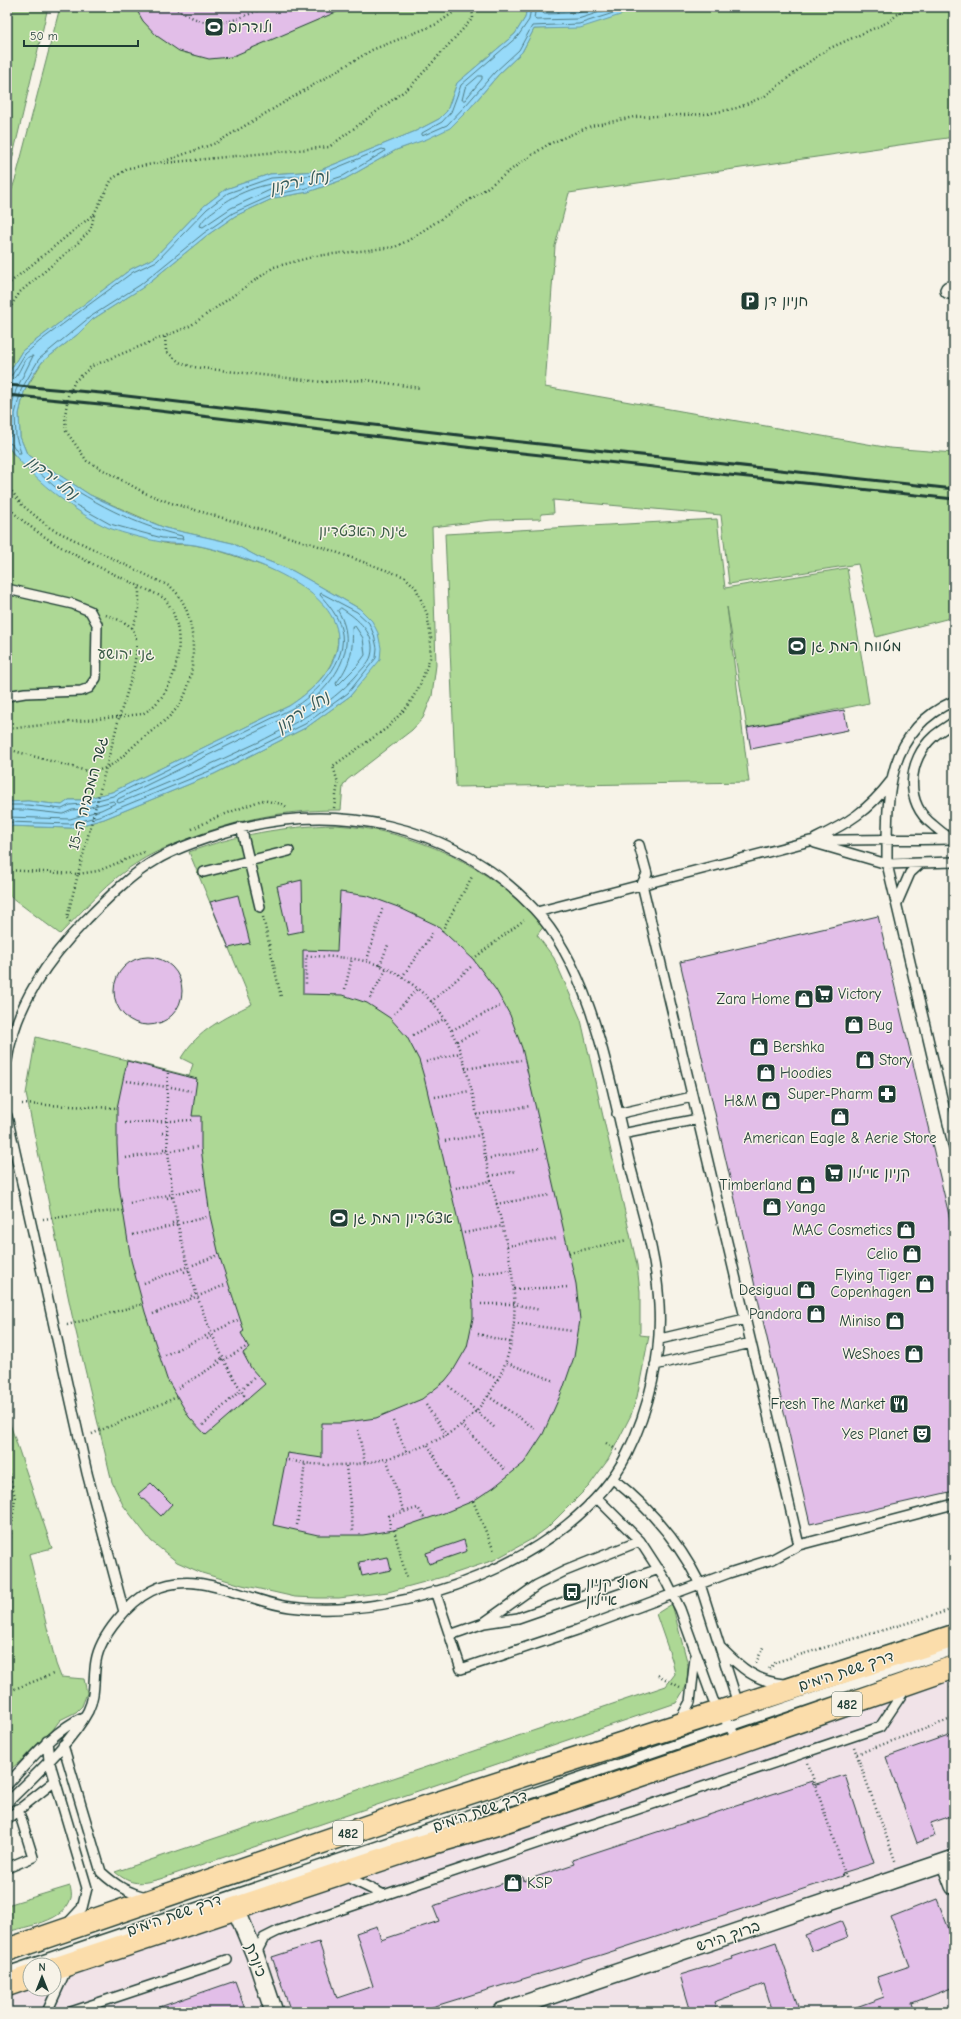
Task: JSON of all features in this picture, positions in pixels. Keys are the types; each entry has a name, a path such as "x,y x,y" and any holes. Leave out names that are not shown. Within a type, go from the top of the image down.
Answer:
{"main road":[{"name":"דרך ששת הימים","path":"62,1967 419,1847 497,1824 733,1721 804,1685 954,1636"},
{"name":"דרך ששת הימים","path":"7,1950 404,1814 676,1724 733,1721 910,1682 954,1667"},
{"path":"7,1985 22,1980"}],"street":[{"name":"ברוך הירש","path":"501,2012 852,1895 950,1860"},
{"path":"950,1860 954,1886"},
{"name":"כינרת","path":"236,1909 255,1955 274,2012"}],"lane":[{"path":"7,589 73,604 90,611 97,624 96,678 89,688 81,691 25,693 7,696"},
{"path":"954,701 920,722 906,741 892,779 888,809 887,841 887,864 954,1149"},
{"path":"953,839 926,820 917,808 913,796 912,781 922,750 933,736 954,722"},
{"path":"810,842 847,824 878,798 892,779"},
{"path":"7,1060 13,1031 32,988 48,963 75,931 132,877 157,859 212,836 242,827 285,819 332,818 373,822 430,838 480,864 537,912 555,936 568,958 586,998 617,1114 656,1271 660,1306 660,1339 644,1411 635,1436 613,1478 597,1498 541,1546 487,1573 435,1591 374,1605 340,1610 288,1607 261,1601 217,1585 199,1582 180,1582 163,1586 146,1593 124,1612 98,1648 92,1703 76,1731 7,1803"},
{"path":"242,827 260,907"},
{"path":"537,912 810,842 846,839 887,841 953,839"},
{"path":"810,842 857,857 887,864 954,862"},
{"path":"639,845 647,874 642,884 799,1545"},
{"path":"204,872 289,851"},
{"path":"897,903 910,873 921,863"},
{"path":"617,1114 692,1097"},
{"path":"7,1116 8,1134 38,1247 87,1473 124,1612"},
{"path":"622,1134 698,1119"},
{"path":"660,1339 745,1319"},
{"path":"655,1365 751,1343"},
{"path":"613,1478 636,1497 668,1531 700,1584 720,1647 733,1721"},
{"path":"597,1498 640,1541 659,1569 674,1594 705,1682 733,1721"},
{"path":"435,1591 461,1669 577,1630 700,1584 773,1559 799,1545 954,1504"},
{"path":"484,1623 537,1585 564,1571 640,1541"},
{"path":"450,1635 484,1623 518,1618 659,1569"},
{"path":"720,1647 743,1669 759,1679 775,1684 804,1685"},
{"name":"דרך ששת הימים","path":"7,1972 733,1721 954,1650"},
{"path":"676,1724 687,1711 691,1694 696,1653"},
{"path":"255,1955 264,1938 278,1931 880,1727 910,1682"},
{"path":"7,1785 47,1741 69,1723 85,1716"},
{"path":"47,1741 62,1745"},
{"path":"47,1741 49,1760 87,1888 82,1908 76,1916 56,1934"},
{"path":"62,1745 101,1872 113,1883 127,1891 158,1899"},
{"path":"7,1819 55,1781"},
{"path":"7,1868 33,1856 18,1809"},
{"path":"340,1874 384,1895"},
{"path":"71,2012 228,1960"},
{"path":"47,2012 52,1997"}],"path":[{"path":"174,7 188,17 208,23 229,23 266,7"},
{"path":"159,163 216,143 372,50 437,24 461,7"},
{"path":"7,312 20,292 77,244 91,229 94,214 112,179 129,168 159,163 329,147 411,86 473,18 472,7"},
{"path":"898,7 904,9"},
{"path":"332,818 338,783 333,766 387,728 408,706 420,685 430,658 431,638 427,614 416,588 405,577 316,545 171,503 145,493 87,461 66,431 65,416 68,396 75,382 92,366 190,326 274,267 316,256 395,247 409,240 480,194 527,158 549,144 591,126 634,117 707,114 738,108 765,96 802,66 828,48 888,22 907,7"},
{"path":"7,285 94,214"},
{"path":"165,337 166,351 179,362 193,367 322,382 366,380 420,388"},
{"path":"7,485 22,505 50,528 172,587 181,599 187,614 193,658 191,680 181,702 172,715 110,767 97,772 88,771 7,749"},
{"path":"90,611 116,618 132,628 139,610 139,585"},
{"name":"גשר המכביה ה-15","path":"75,931 68,918 136,651 136,637 132,628"},
{"path":"7,870 78,874"},
{"path":"442,930 473,875"},
{"path":"260,907 281,997"},
{"path":"368,960 383,907"},
{"path":"473,959 524,920"},
{"path":"402,977 434,930"},
{"path":"380,965 388,945"},
{"path":"288,1460 305,1464 346,1466 388,1460 447,1436 476,1412 499,1380 507,1363 513,1343 514,1323 514,1289 507,1246 465,1069 457,1041 452,1030 431,1002 417,989 388,968 368,960 306,956 306,985"},
{"path":"345,989 352,958"},
{"path":"431,1002 473,965"},
{"path":"370,998 388,968"},
{"path":"394,1014 417,989"},
{"path":"452,1030 502,1005"},
{"path":"413,1035 444,1019"},
{"path":"457,1041 479,1031"},
{"path":"426,1062 460,1053"},
{"path":"465,1069 521,1060"},
{"path":"168,1073 166,1085 168,1150 174,1195 180,1223 199,1295 224,1359 244,1394 241,1397"},
{"path":"127,1081 166,1085"},
{"path":"171,1087 191,1091"},
{"path":"435,1097 470,1091"},
{"path":"22,1104 117,1108"},
{"path":"476,1115 530,1106"},
{"path":"171,1120 195,1120"},
{"path":"124,1123 166,1121"},
{"path":"162,1133 167,1133"},
{"path":"445,1140 480,1135"},
{"path":"172,1151 197,1147"},
{"path":"163,1149 168,1150"},
{"path":"486,1159 540,1149"},
{"path":"126,1158 168,1150"},
{"path":"490,1176 517,1171"},
{"path":"456,1188 491,1181"},
{"path":"130,1202 201,1189"},
{"path":"167,1198 174,1195"},
{"path":"496,1204 550,1195"},
{"path":"43,1219 123,1210"},
{"path":"133,1235 207,1217"},
{"path":"172,1223 180,1223"},
{"path":"464,1233 502,1226"},
{"path":"507,1246 558,1238"},
{"path":"569,1253 627,1240"},
{"path":"144,1283 191,1267 216,1256"},
{"path":"184,1272 191,1267"},
{"path":"478,1274 512,1270"},
{"path":"152,1314 225,1285"},
{"path":"514,1289 570,1287"},
{"path":"191,1296 199,1295"},
{"path":"67,1325 143,1304"},
{"path":"480,1304 514,1304 540,1310"},
{"path":"215,1331 238,1320"},
{"path":"514,1323 572,1331"},
{"path":"207,1339 213,1334"},
{"path":"165,1355 213,1334"},
{"path":"478,1334 513,1343"},
{"path":"227,1358 246,1347"},
{"path":"217,1361 224,1359"},
{"path":"178,1388 224,1359"},
{"path":"469,1363 499,1380"},
{"path":"507,1363 555,1381"},
{"path":"244,1387 255,1377"},
{"path":"449,1386 496,1430"},
{"path":"203,1425 242,1390"},
{"path":"488,1396 537,1430"},
{"path":"92,1434 177,1397"},
{"path":"426,1405 447,1436"},
{"path":"393,1421 407,1453"},
{"path":"462,1425 505,1470"},
{"path":"358,1430 365,1463"},
{"path":"428,1445 458,1499"},
{"path":"388,1460 404,1512"},
{"path":"297,1525 305,1464"},
{"path":"7,1466 15,1497 7,1566"},
{"path":"346,1466 354,1531"},
{"path":"473,1501 494,1551"},
{"path":"390,1528 389,1516 418,1508 424,1517"},
{"path":"394,1530 407,1580"},
{"path":"7,1692 53,1674"},
{"path":"658,1675 691,1694"},
{"path":"857,1754 954,1718"},
{"path":"850,1737 901,1877"},
{"path":"811,1773 852,1895"}],"shaded area":[{"path":"954,1675 954,2012 7,2012 7,1992 22,1987 22,1997 62,1997 62,1973"}],"green space":[{"path":"7,7 48,7 7,181"},
{"path":"60,7 527,7 525,18 515,34 457,83 447,111 439,119 416,131 318,171 270,174 226,189 204,206 154,258 131,269 22,351 7,376 7,251 11,247 7,244 7,204 16,177"},
{"name":"גינת האצטדיון","path":"575,7 954,7 954,137 569,193 555,246 545,387 890,448 954,453 954,617 876,637 858,564 729,584 721,515 553,500 554,513 541,514 541,519 491,520 432,527 436,665 432,696 423,718 412,730 347,780 343,786 341,810 320,810 280,814 243,821 224,826 162,849 140,861 118,876 60,934 7,894 7,826 71,828 104,819 214,774 307,727 350,696 379,660 360,609 293,571 260,558 232,543 165,528 90,495 27,454 20,437 19,414 24,392 42,362 78,334 93,319 142,288 206,236 235,216 274,198 308,192 345,179 396,150 410,145 470,108 498,75 522,52 534,29 563,28"},
{"name":"גני יהושע","path":"7,444 13,454 155,539 165,543 186,544 208,548 253,562 286,576 305,587 328,609 336,625 338,640 335,655 328,669 317,683 289,706 112,792 81,800 69,800 62,805 28,801 7,802"},
{"path":"717,519 725,588 847,568 869,703 747,728 727,607 749,782 456,787 445,534"},
{"name":"אצטדיון רמת גן","path":"335,825 365,828 394,834 449,854 500,885 523,904 544,926 537,935 554,958 581,1020 637,1265 640,1292 640,1335 649,1336 637,1397 631,1415 608,1460 589,1486 547,1528 532,1539 494,1560 450,1575 388,1592 339,1598 317,1598 295,1597 242,1585 202,1573 177,1562 151,1541 123,1505 112,1482 72,1315 26,1094 36,1037 189,1076 193,1064 181,1058 195,1040 212,1026 231,1014 252,1004 189,852 260,832 298,827"},
{"path":"7,1415 52,1548 29,1554 56,1664 61,1677 84,1679 87,1693 82,1706 76,1712 60,1720 43,1743 7,1772"},
{"path":"672,1604 688,1665 687,1685 676,1703 160,1879 136,1883 126,1880 115,1872 666,1686 675,1674 672,1660 656,1614"},
{"path":"70,1886 71,1898 61,1913 44,1922 7,1932 7,1905"}],"water":[{"name":"נחל ירקון","path":"527,7 645,7 580,28 534,29 522,52 498,75 470,108 450,128 427,139 396,150 345,179 308,192 274,198 235,216 206,236 142,288 93,319 78,334 42,362 24,392 19,414 20,437 27,454 90,495 165,528 232,543 260,558 293,571 360,609 372,621 378,633 381,648 380,660 350,696 307,727 214,774 104,819 71,828 7,826 7,802 28,801 62,805 69,800 81,800 112,792 289,706 306,694 329,669 337,649 338,638 333,619 321,602 303,587 282,575 259,564 213,549 191,544 155,541 109,528 82,513 39,480 26,468 7,444 7,376 22,351 131,269 154,258 204,206 226,189 270,174 318,171 416,131 439,119 447,111 457,83 515,34 525,18"}],"building":[{"path":"135,7 348,7 231,57 209,59 179,51 157,36 143,21"},
{"path":"844,710 848,730 751,749 747,728"},
{"path":"302,880 303,931 288,934 277,886"},
{"path":"340,892 368,896 398,907 436,925 473,959 496,990 510,1015 522,1048 576,1284 580,1320 574,1357 563,1389 543,1434 524,1463 494,1487 473,1501 444,1513 394,1530 363,1535 318,1535 273,1525 287,1453 322,1458 322,1423 340,1423 376,1418 422,1399 445,1381 453,1371 467,1347 473,1318 473,1304 471,1277 424,1077 419,1060 407,1037 390,1018 367,1003 343,995 303,994 303,950 337,951"},
{"path":"238,895 250,943 229,948 210,902"},
{"name":"קניון איילון","path":"878,916 954,1236 954,1491 810,1524 680,962"},
{"path":"141,957 155,957 167,962 177,972 182,984 182,998 177,1010 167,1020 155,1025 141,1025 129,1020 119,1010 114,998 114,984 119,972 129,962"},
{"path":"127,1061 197,1079 192,1116 201,1116 201,1148 210,1216 219,1255 244,1331 241,1333 249,1348 243,1353 251,1368 265,1384 206,1435 189,1417 167,1379 145,1312 131,1260 119,1186 117,1144 117,1108"},
{"path":"151,1483 172,1504 161,1516 138,1494"},
{"path":"464,1540 467,1551 429,1564 426,1553"},
{"path":"388,1557 391,1570 362,1576 359,1562"},
{"path":"954,1733 954,1815 931,1823 935,1836 917,1843 886,1757"},
{"path":"845,1775 874,1863 842,1873 843,1876 604,1954 416,2012 291,2012 272,1957 319,1942 337,1998 373,1986 356,1933 377,1926 381,1940 439,1921 433,1906 523,1877 524,1881 574,1864 572,1860 812,1781 813,1785"},
{"path":"937,1899 954,1942 954,1987 912,2003 915,2012 848,2012 848,2010 884,1997 877,1977 910,1966 891,1917"},
{"path":"841,1921 848,1937 812,1951 805,1935"},
{"path":"776,1942 800,2012 773,2012 764,1984 714,2002 717,2012 691,2012 680,1975 733,1959 732,1957"},
{"path":"235,1981 246,2012 151,2012 151,2010"}],"railway":[{"path":"7,385 101,393 476,437 954,489"},
{"path":"7,395 100,404 474,448 954,499"}],"place":[{"name":"ולודרום","path":"214,27"},
{"name":"חניון דן","path":"750,301"},
{"name":"מטווח רמת גן","path":"797,646"},
{"name":"Victory","path":"824,994"},
{"name":"Zara Home","path":"804,999"},
{"name":"Bug","path":"854,1025"},
{"name":"Bershka","path":"759,1047"},
{"name":"Story","path":"865,1060"},
{"name":"Hoodies","path":"766,1073"},
{"name":"Super-Pharm","path":"887,1094"},
{"name":"H&M","path":"771,1101"},
{"name":"American Eagle & Aerie Store","path":"840,1117"},
{"name":"קניון איילון","path":"834,1173"},
{"name":"Timberland","path":"806,1185"},
{"name":"Yanga","path":"772,1207"},
{"name":"אצטדיון רמת גן","path":"339,1218"},
{"name":"MAC Cosmetics","path":"906,1230"},
{"name":"Celio","path":"912,1254"},
{"name":"Flying Tiger Copenhagen","path":"925,1284"},
{"name":"Desigual","path":"806,1290"},
{"name":"Pandora","path":"816,1314"},
{"name":"Miniso","path":"895,1321"},
{"name":"WeShoes","path":"914,1354"},
{"name":"Fresh The Market","path":"899,1404"},
{"name":"Yes Planet","path":"922,1434"},
{"name":"מסוף קניון איילון","path":"572,1592"},
{"name":"KSP","path":"513,1883"}]}
